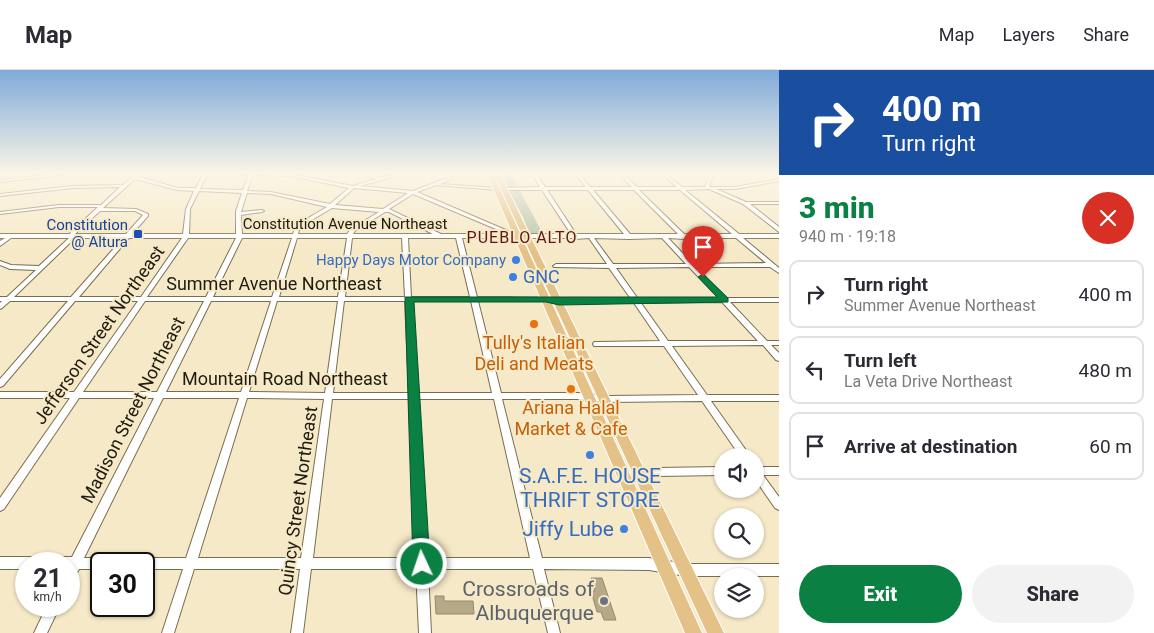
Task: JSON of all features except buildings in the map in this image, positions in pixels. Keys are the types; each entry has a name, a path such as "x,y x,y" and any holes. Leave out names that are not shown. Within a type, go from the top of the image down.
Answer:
{"main road":[{"path":"506,200 523,238 546,299 694,633"},
{"path":"523,238 559,302 716,633"}],"street":[{"path":"0,307 42,268 108,200"},
{"name":"Jefferson Street Northeast","path":"0,506 186,236 188,209 192,200"},
{"path":"240,236 238,214 242,200"},
{"path":"305,200 331,206 385,210 441,236"},
{"path":"168,633 295,236 301,223 338,200"},
{"path":"350,236 353,230 400,200"},
{"path":"433,200 505,231"},
{"path":"551,200 575,237"},
{"path":"599,200 629,237"},
{"path":"648,200 684,236"},
{"path":"696,200 779,271"},
{"path":"738,200 745,203 779,230"},
{"path":"745,203 779,203"},
{"path":"0,213 59,206 101,207 136,210 144,212 145,218 0,384"},
{"path":"238,214 262,211"},
{"name":"Constitution Avenue Northeast","path":"0,236 441,236 523,238 779,236"},
{"path":"0,244 10,236"},
{"name":"Madison Street Northeast","path":"80,554 210,299 240,236"},
{"name":"Quincy Street Northeast","path":"297,633 350,236"},
{"path":"405,236 425,633"},
{"path":"460,237 554,633"},
{"path":"591,237 739,448"},
{"path":"664,237 779,358"},
{"path":"0,263 10,267 42,268"},
{"path":"556,266 771,265"},
{"name":"Summer Avenue Northeast","path":"0,299 546,299 559,302 779,300"},
{"path":"597,344 779,343"},
{"name":"Mountain Road Northeast","path":"0,395 590,396 606,400 779,398"},
{"path":"657,472 714,471"},
{"path":"764,471 779,471"},
{"path":"764,484 779,505"},
{"path":"0,563 15,563"},
{"path":"80,564 664,565 686,570 779,570"},
{"path":"40,633 48,617"}],"green space":[{"path":"514,200 525,200 544,236 529,234 523,217"}],"place":[{"name":"Constitution @ Altura","path":"138,234"},
{"name":"Happy Days Motor Company","path":"516,260"},
{"name":"GNC","path":"513,277"},
{"name":"Tully's Italian Deli and Meats","path":"534,324"},
{"name":"Ariana Halal Market & Cafe","path":"571,389"},
{"name":"S.A.F.E. HOUSE THRIFT STORE","path":"590,455"},
{"name":"Jiffy Lube","path":"624,529"},
{"name":"Crossroads of Albuquerque","path":"604,601"}],"district":[{"name":"PUEBLO ALTO","path":"522,237"}],"route":[{"path":"422,564 409,299 546,299 559,302 725,300 703,277"}]}
